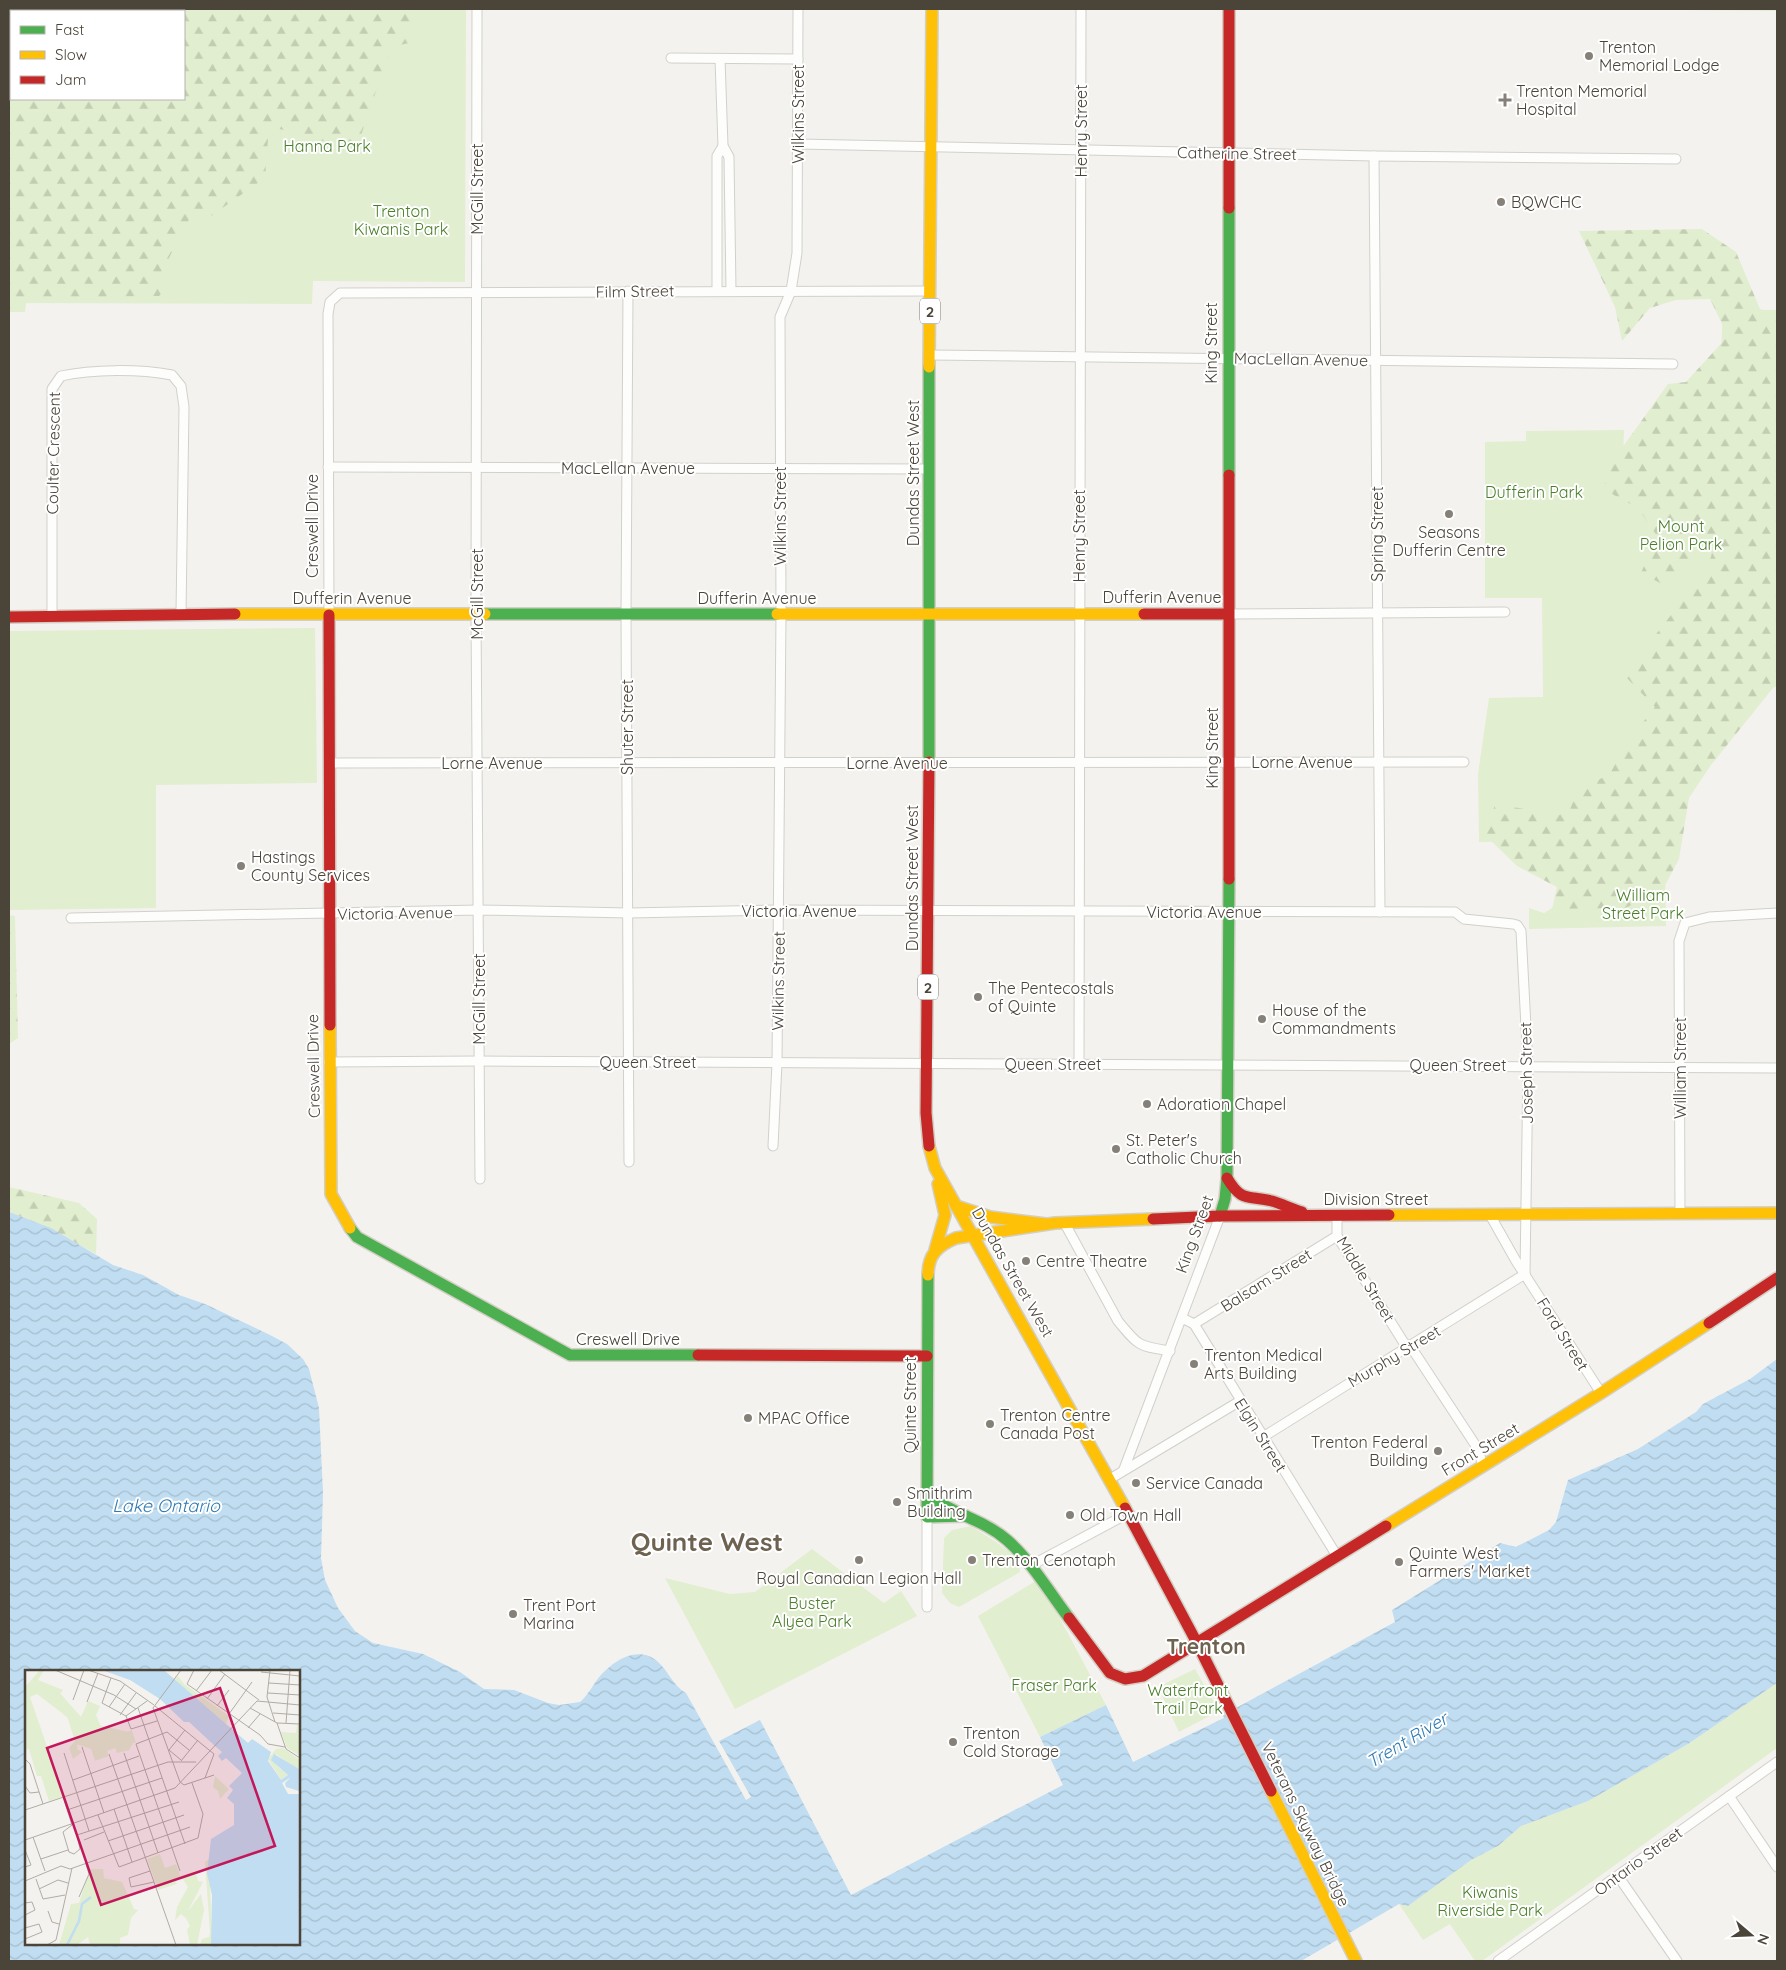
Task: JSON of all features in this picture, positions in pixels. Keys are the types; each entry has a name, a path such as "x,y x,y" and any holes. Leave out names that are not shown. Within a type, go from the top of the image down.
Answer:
{"street":[{"name":"McGill Street","path":"477,9 476,293 478,468 476,614 480,1179"},
{"name":"Wilkins Street","path":"773,1146 777,1063 778,764 781,614 780,316 791,291 797,253 798,9"},
{"name":"Dundas Street West","path":"932,9 928,469 930,614 928,1141 936,1168 956,1206 975,1236 1110,1479 1227,1701"},
{"name":"Henry Street","path":"1079,1064 1078,614 1082,150 1081,9"},
{"name":"King Street","path":"1124,1469 1220,1216 1225,1199 1227,1178 1229,913 1229,9"},
{"path":"671,58 798,59"},
{"path":"720,59 723,146 729,157 731,290"},
{"name":"Catherine Street","path":"798,144 1374,156 1676,159"},
{"path":"717,290 717,156 723,146"},
{"name":"Spring Street","path":"1374,156 1380,912"},
{"name":"Shuter Street","path":"628,291 626,764 629,912 629,1162"},
{"name":"Film Street","path":"340,292 930,291"},
{"name":"Creswell Drive","path":"340,292 330,302 328,314 329,1062 331,1194 345,1222 357,1237 570,1355 926,1356"},
{"name":"MacLellan Avenue","path":"930,355 1673,364"},
{"name":"Coulter Crescent","path":"52,617 52,389 61,376 77,372 157,372 172,375 181,386 184,407 181,614"},
{"name":"MacLellan Avenue","path":"328,467 780,467 928,469"},
{"name":"Dufferin Avenue","path":"9,617 181,614 1228,614 1506,612"},
{"name":"Lorne Avenue","path":"329,762 778,764 1464,762"},
{"name":"Victoria Avenue","path":"71,918 479,910 629,912 778,910 1229,913 1455,912 1464,919 1513,924 1522,931"},
{"name":"William Street","path":"1680,1214 1678,941 1685,923 1709,917 1777,913"},
{"name":"Joseph Street","path":"1522,931 1528,1065 1525,1216"},
{"name":"Queen Street","path":"329,1062 1528,1065 1777,1068"},
{"name":"Quinte Street","path":"927,1606 926,1356 928,1263 934,1250 935,1238 944,1220 945,1212 936,1168"},
{"path":"1227,1178 1236,1193 1243,1197 1254,1200 1271,1200 1311,1215"},
{"path":"956,1206 990,1216 1046,1224"},
{"name":"Division Street","path":"975,1236 1064,1222 1220,1216 1525,1216 1777,1213"},
{"name":"Middle Street","path":"1337,1215 1337,1236 1404,1343 1412,1346 1478,1449 1482,1466"},
{"name":"Ford Street","path":"1490,1215 1601,1393"},
{"path":"1525,1216 1526,1274"},
{"path":"1064,1222 1123,1327 1140,1345 1156,1351 1170,1351"},
{"path":"934,1250 956,1238 975,1236"},
{"name":"Balsam Street","path":"1194,1324 1337,1236"},
{"name":"Murphy Street","path":"1263,1438 1526,1274"},
{"name":"Front Street","path":"927,1494 941,1506 966,1516 1007,1540 1030,1566 1110,1673 1125,1679 1143,1676 1601,1393 1777,1278"},
{"path":"1182,1318 1194,1324"},
{"name":"Elgin Street","path":"1194,1324 1337,1556"},
{"path":"1110,1479 1240,1401"},
{"path":"1030,1566 1127,1514"},
{"path":"927,1517 966,1516"},
{"name":"Veterans Skyway Bridge","path":"1227,1701 1356,1961"},
{"name":"Ontario Street","path":"1498,1961 1777,1762"},
{"path":"1729,1796 1777,1867"},
{"path":"1618,1876 1677,1961"}],"green space":[{"name":"Hanna Park","path":"9,9 466,9 465,282 313,281 312,304 9,303"},
{"path":"9,9 394,9 412,15 409,43 391,47 356,150 269,126 265,178 211,216 191,216 161,273 163,292 159,296 49,298 27,294 25,312 9,312"},
{"path":"1583,9 1777,9 1777,11"},
{"path":"1702,229 1736,252 1760,309 1777,314 1777,686 1773,688 1711,765 1689,798 1679,859 1662,891 1625,908 1552,909 1557,887 1517,866 1486,836 1495,804 1559,815 1570,810 1576,791 1610,774 1625,745 1655,707 1624,675 1708,568 1714,545 1692,556 1664,585 1641,573 1657,536 1638,508 1603,489 1614,459 1668,384 1686,382 1728,336 1710,299 1676,300 1650,308 1622,341 1615,307 1579,231"},
{"name":"Mount Pelion Park","path":"1723,310 1777,310 1777,624 1741,630 1665,874 1666,926 1529,929 1529,908 1544,913 1571,897 1571,840 1479,842 1478,774 1489,698 1543,697 1542,598 1485,598 1485,442 1526,441 1526,431 1624,430 1623,458 1721,352"},
{"path":"315,628 317,783 156,785 156,908 9,910 9,631"},
{"path":"9,915 15,916 18,1038 9,1044"},
{"path":"9,1187 79,1203 97,1219 96,1254 43,1225 9,1213"},
{"name":"Trenton Cenotaph","path":"971,1526 1008,1552 1019,1565 1020,1572 959,1607 950,1603 942,1593 944,1538 952,1530"},
{"name":"Buster Alyea Park","path":"812,1549 884,1603 901,1591 917,1616 735,1709 665,1578 730,1594 755,1592"},
{"name":"Fraser Park","path":"1039,1579 1106,1705 1040,1737 978,1616"},
{"name":"Waterfront Trail Park","path":"1195,1669 1219,1711 1179,1732 1158,1687"},
{"name":"Kiwanis Riverside Park","path":"1777,1683 1777,1748 1482,1961 1475,1961 1450,1924 1423,1940 1399,1904 1408,1906 1471,1860 1498,1846 1521,1826 1588,1801 1688,1744"}],"water":[{"name":"Lake Ontario","path":"9,1212 51,1228 113,1265 143,1275 179,1295 205,1304 270,1335 287,1344 303,1359 309,1369 319,1408 323,1493 321,1558 325,1580 338,1608 355,1631 373,1643 423,1654 460,1672 484,1689 514,1690 548,1703 559,1705 580,1702 602,1674 616,1662 632,1655 641,1654 649,1656 661,1665 681,1690 686,1693 746,1800 751,1797 719,1741 760,1720 851,1895 1063,1785 1040,1737 1106,1705 1133,1762 1224,1718 1223,1715 1395,1622 1392,1610 1500,1543 1516,1547 1549,1530 1556,1522 1568,1480 1638,1449 1696,1412 1703,1404 1750,1379 1777,1359 1777,1683 1688,1744 1588,1801 1521,1826 1498,1846 1471,1860 1408,1906 1399,1904 1301,1961 9,1961"}],"traffic: fast":[{"path":"1229,208 1229,475"},
{"path":"929,367 929,762"},
{"path":"485,614 777,614"},
{"path":"1220,1216 1225,1199 1227,1178 1229,879"},
{"path":"350,1228 357,1237 570,1355 698,1355"},
{"path":"928,1275 927,1517 966,1516"},
{"path":"927,1494 946,1507 988,1527 1007,1540 1032,1567 1069,1618"}],"traffic: slow":[{"path":"929,367 932,9"},
{"path":"235,614 485,614"},
{"path":"777,614 1144,614"},
{"path":"330,1025 331,1194 350,1228"},
{"path":"929,1146 935,1168 1125,1508"},
{"path":"935,1250 945,1215 938,1184"},
{"path":"956,1206 990,1217 1046,1224"},
{"path":"1389,1215 1777,1213"},
{"path":"928,1275 928,1268 935,1252 944,1244 956,1238 1055,1223 1153,1219"},
{"path":"1386,1526 1601,1393 1709,1323"},
{"path":"1271,1791 1356,1961"}],"traffic: jam":[{"path":"1229,9 1229,208"},
{"path":"1229,475 1229,879"},
{"path":"9,617 235,614"},
{"path":"1144,614 1228,614"},
{"path":"329,615 330,1025"},
{"path":"929,762 926,1113 929,1146"},
{"path":"1227,1178 1232,1186 1246,1197 1272,1201 1302,1212"},
{"path":"1153,1219 1220,1216 1389,1215"},
{"path":"1709,1323 1777,1278"},
{"path":"698,1355 927,1356"},
{"path":"1125,1508 1197,1643 1271,1791"},
{"path":"1069,1618 1110,1673 1125,1679 1143,1676 1386,1526"}],"place":[{"name":"Trenton Memorial Lodge","path":"1589,56"},
{"name":"Trenton Memorial Hospital","path":"1505,100"},
{"name":"BQWCHC","path":"1501,202"},
{"name":"Seasons Dufferin Centre","path":"1449,514"},
{"name":"Hastings County Services","path":"241,866"},
{"name":"The Pentecostals of Quinte","path":"978,997"},
{"name":"House of the Commandments","path":"1262,1019"},
{"name":"Adoration Chapel","path":"1147,1104"},
{"name":"St. Peter's Catholic Church","path":"1116,1149"},
{"name":"Centre Theatre","path":"1026,1261"},
{"name":"Trenton Medical Arts Building","path":"1194,1364"},
{"name":"MPAC Office","path":"748,1418"},
{"name":"Trenton Centre Canada Post","path":"990,1424"},
{"name":"Trenton Federal Building","path":"1438,1451"},
{"name":"Service Canada","path":"1136,1483"},
{"name":"Smithrim Building","path":"897,1502"},
{"name":"Old Town Hall","path":"1070,1515"},
{"name":"Royal Canadian Legion Hall","path":"859,1560"},
{"name":"Trenton Cenotaph","path":"972,1560"},
{"name":"Quinte West Farmers' Market","path":"1399,1562"},
{"name":"Trent Port Marina","path":"513,1614"},
{"name":"Trenton Cold Storage","path":"953,1742"}],"district":[{"name":"Quinte West","path":"707,1541"},
{"name":"Trenton","path":"1206,1646"}],"park label":[{"name":"Trenton Kiwanis Park","path":"401,220"},
{"name":"Dufferin Park","path":"1534,492"},
{"name":"William Street Park","path":"1643,904"}],"water label":[{"name":"Trent River","path":"1407,1740"}]}
